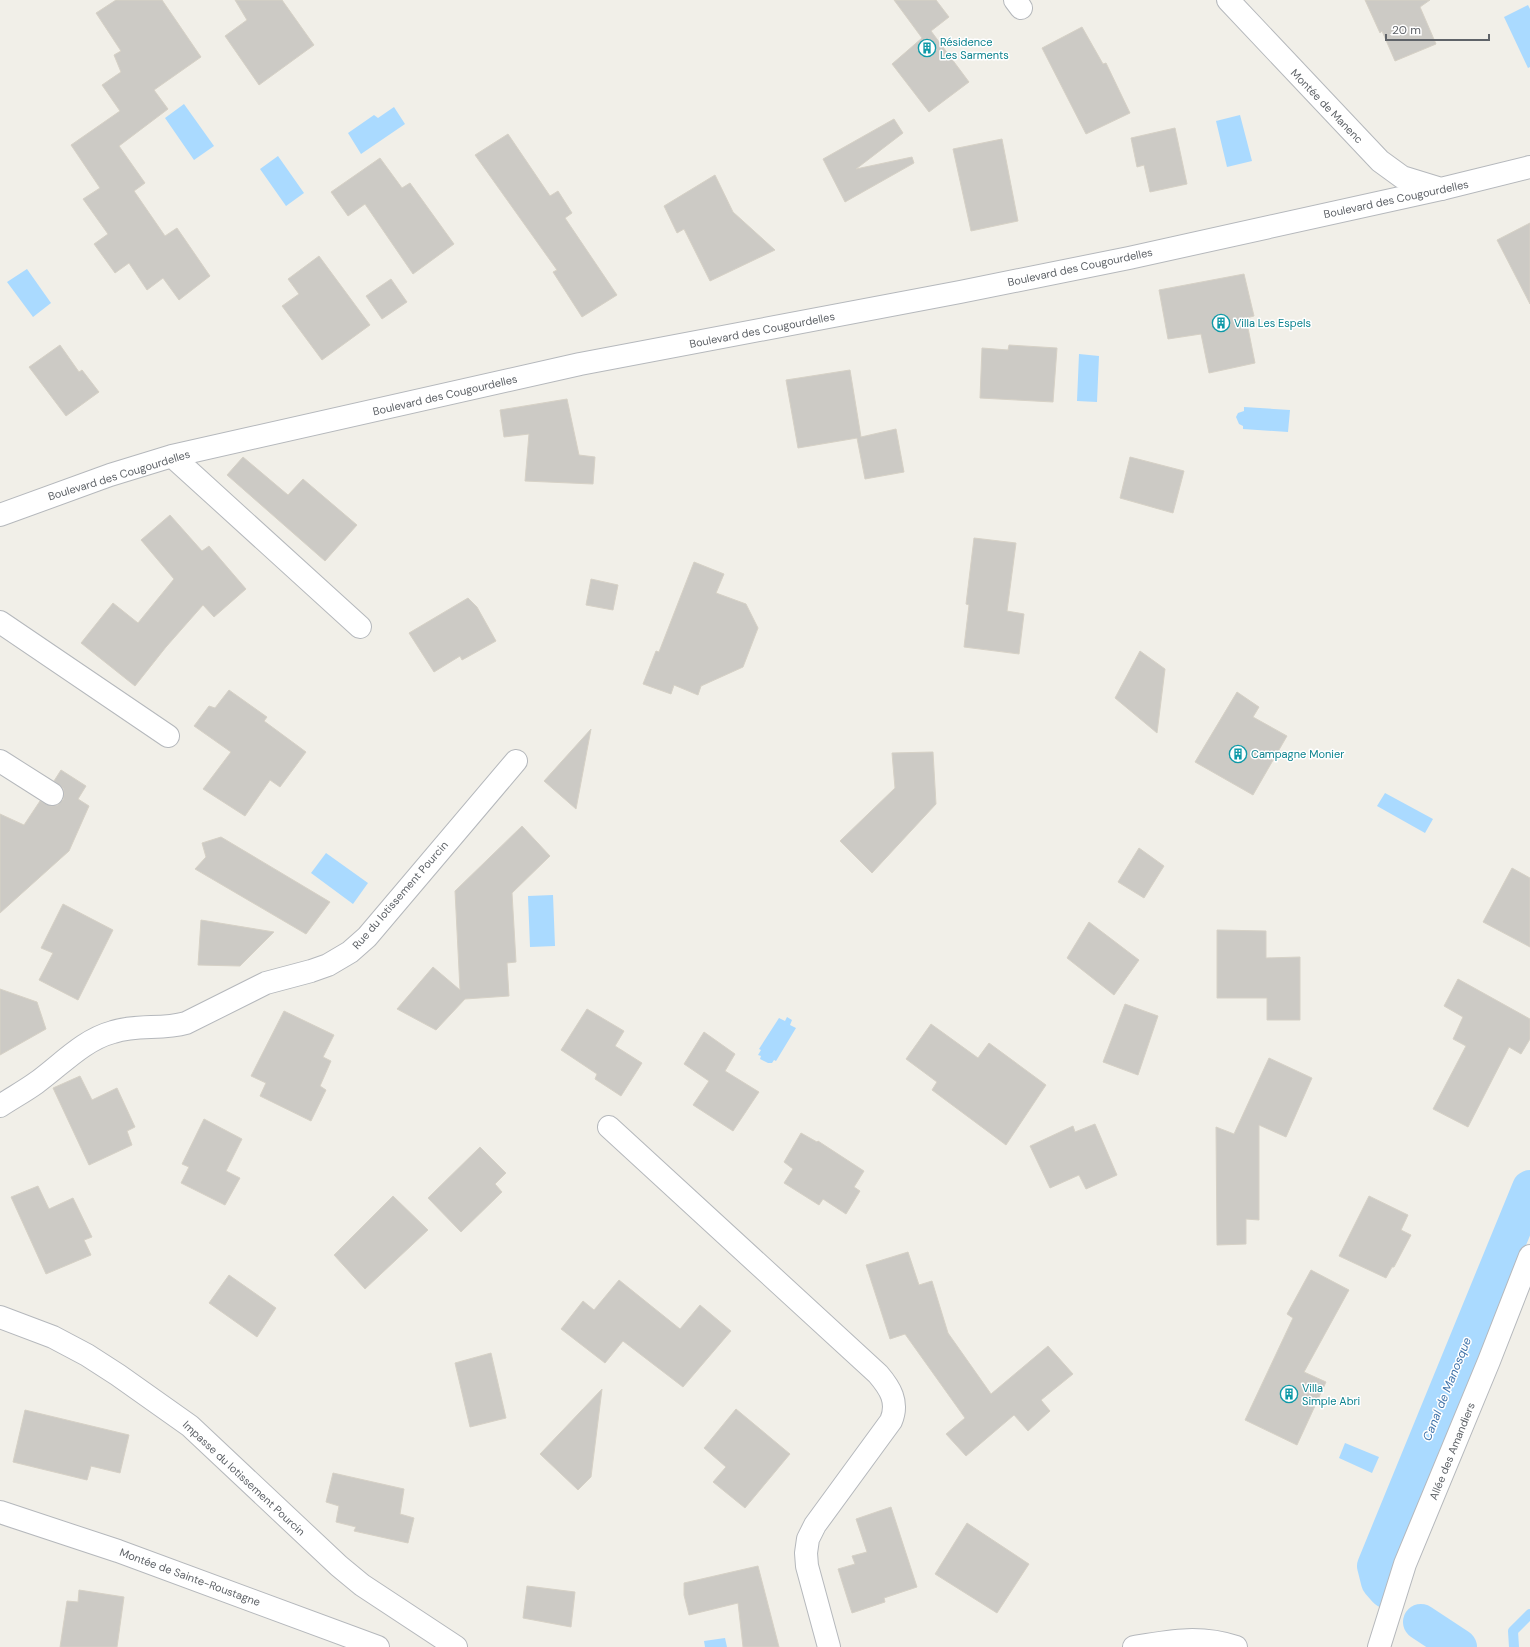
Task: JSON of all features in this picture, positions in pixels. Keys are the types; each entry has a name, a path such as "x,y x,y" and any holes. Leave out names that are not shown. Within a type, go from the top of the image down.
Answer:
{"street":[{"name":"Montée de Manenc","path":"1228,0 1261,37 1380,161 1402,178 1441,189"},
{"name":"Boulevard des Cougourdelles","path":"0,515 110,475 172,456 580,364 1067,270 1441,189 1530,167"},
{"path":"172,456 360,627"},
{"path":"0,622 168,736"},
{"path":"0,761 52,794"},
{"name":"Rue du lotissement Pourcin","path":"0,1106 24,1091 69,1056 100,1037 128,1028 174,1027 186,1023 266,983 320,969 340,959 367,937 516,761"},
{"path":"609,1127 878,1374 890,1390 895,1404 894,1413 815,1525 808,1539 806,1552 807,1566 828,1647"},
{"name":"Allée des Amandiers","path":"1379,1647 1405,1564 1490,1361 1530,1256"},
{"name":"Impasse du lotissement Pourcin","path":"0,1317 53,1337 87,1355 118,1374 190,1426 339,1566 362,1585 456,1647"},
{"name":"Montée de Sainte-Roustagne","path":"0,1512 118,1551 378,1647"},
{"path":"1134,1647 1179,1640 1220,1642 1236,1647"}],"water":[{"path":"1528,5 1530,9 1530,67 1528,68 1504,17"},
{"path":"184,104 214,146 194,160 165,118"},
{"path":"394,107 405,124 361,154 348,133 374,115 378,118"},
{"path":"1240,115 1252,161 1227,167 1216,121"},
{"path":"278,156 304,193 286,206 260,169"},
{"path":"27,269 51,303 33,317 7,282"},
{"path":"1079,354 1099,356 1097,402 1077,401"},
{"path":"1244,407 1290,410 1288,432 1243,429 1243,426 1239,424 1236,417 1238,413 1244,411"},
{"path":"1385,793 1433,819 1425,833 1377,806"},
{"path":"326,853 368,883 353,904 311,873"},
{"path":"553,895 555,946 530,947 528,896"},
{"path":"787,1017 792,1020 790,1025 796,1028 776,1061 774,1060 772,1063 768,1063 760,1059 761,1056 758,1055 761,1050 759,1049 779,1018 785,1021"},
{"path":"1345,1443 1379,1457 1372,1473 1339,1458"},
{"path":"725,1638 727,1647 705,1647 704,1641"}],"building":[{"path":"116,0 162,0 201,57 154,90 168,109 119,146 145,183 134,191 165,236 177,228 210,276 179,300 163,278 147,290 129,263 115,273 94,244 108,234 83,199 100,188 71,145 120,111 102,85 121,72 114,55 121,51 96,13"},
{"path":"235,0 282,0 314,45 259,85 225,36 247,20"},
{"name":"Résidence Les Sarments","path":"894,0 936,0 949,17 931,31 969,82 929,112 892,64 922,38"},
{"path":"1365,0 1430,0 1420,7 1436,44 1395,61 1382,31 1380,33"},
{"path":"1082,27 1103,64 1106,63 1130,113 1086,134 1042,48"},
{"path":"894,119 903,133 856,169 912,157 914,163 845,202 823,159"},
{"path":"1175,128 1187,184 1150,192 1144,165 1137,167 1131,138"},
{"path":"508,134 550,196 558,191 572,213 565,218 617,295 582,317 553,272 557,270 475,155"},
{"path":"1002,139 1018,221 971,231 953,149"},
{"path":"380,158 402,188 410,183 454,244 413,274 365,204 348,216 331,192"},
{"path":"715,175 733,212 775,250 710,281 684,229 677,233 664,206"},
{"path":"1530,223 1530,304 1497,240"},
{"path":"319,256 370,325 322,360 282,306 299,294 288,279"},
{"name":"Villa Les Espels","path":"1244,274 1254,316 1246,318 1255,363 1209,373 1201,334 1168,339 1159,290"},
{"path":"391,279 407,302 382,319 366,296"},
{"path":"60,345 79,372 82,370 99,392 66,416 29,367"},
{"path":"1009,345 1057,348 1053,402 980,398 982,348 1008,350"},
{"path":"850,370 861,437 896,429 904,472 865,479 857,438 798,448 786,380"},
{"path":"567,399 579,455 595,457 593,484 525,481 529,434 504,437 500,410"},
{"path":"243,457 288,495 303,479 357,525 325,561 227,475"},
{"path":"1130,457 1184,471 1173,513 1120,498"},
{"path":"170,515 202,551 209,546 246,589 214,617 203,605 166,647 135,686 81,643 113,603 138,623 174,579 141,540"},
{"path":"974,538 1016,543 1007,611 1024,614 1019,654 964,647 969,605 966,604"},
{"path":"694,562 724,574 716,593 746,604 758,628 743,667 701,686 698,695 674,685 671,694 643,684 656,651 659,652"},
{"path":"591,579 618,585 613,610 586,605"},
{"path":"468,598 477,607 496,641 462,660 460,656 434,672 409,633"},
{"path":"1140,651 1165,669 1157,733 1115,698"},
{"path":"229,690 267,717 264,721 306,752 280,787 270,780 245,816 203,789 231,752 194,726 209,706 215,708"},
{"name":"Campagne Monier","path":"1237,692 1259,707 1253,717 1287,736 1253,795 1195,762"},
{"path":"591,729 576,809 544,781"},
{"path":"933,752 936,804 872,873 840,841 895,788 892,753"},
{"path":"61,770 86,786 78,799 89,806 69,851 0,913 0,814 24,825 40,801 51,806 58,805 63,800 63,788 54,781"},
{"path":"522,826 550,856 512,893 516,962 507,963 509,996 465,999 436,1030 397,1009 433,967 460,990 455,891"},
{"path":"221,837 330,902 306,934 195,869 206,857 202,843"},
{"path":"1139,848 1164,866 1144,898 1118,882"},
{"path":"1512,868 1530,878 1530,947 1483,922"},
{"path":"63,904 113,930 78,1000 39,980 53,953 41,948"},
{"path":"201,920 274,932 240,966 198,965"},
{"path":"1089,922 1139,960 1114,995 1067,958"},
{"path":"1217,930 1266,931 1266,958 1300,957 1300,1020 1267,1020 1267,998 1217,998"},
{"path":"1458,979 1530,1019 1530,1039 1521,1054 1509,1047 1468,1127 1433,1109 1466,1046 1453,1039 1463,1017 1444,1006"},
{"path":"0,989 37,1002 46,1029 0,1055"},
{"path":"1125,1004 1158,1016 1138,1075 1103,1062"},
{"path":"587,1009 624,1031 615,1046 642,1063 621,1096 595,1079 597,1074 561,1050"},
{"path":"284,1011 334,1035 323,1057 331,1061 320,1086 326,1090 311,1121 260,1096 266,1083 251,1076"},
{"path":"931,1024 978,1058 989,1043 1046,1085 1006,1145 932,1090 937,1082 906,1059"},
{"path":"704,1032 735,1054 725,1071 759,1092 733,1131 693,1105 709,1081 684,1064"},
{"path":"1269,1058 1312,1078 1286,1137 1259,1125 1259,1220 1246,1219 1246,1244 1217,1245 1216,1127 1234,1134"},
{"path":"80,1076 92,1100 117,1088 135,1127 127,1131 132,1145 89,1165 53,1088"},
{"path":"204,1119 242,1139 226,1171 240,1178 225,1205 181,1183 189,1167 182,1164"},
{"path":"1095,1124 1117,1175 1086,1189 1079,1175 1050,1188 1030,1146 1073,1126 1075,1132"},
{"path":"801,1133 817,1142 818,1141 864,1171 854,1187 860,1191 846,1214 823,1199 819,1205 784,1183 793,1169 784,1162"},
{"path":"480,1147 506,1173 495,1184 502,1192 461,1232 428,1198"},
{"path":"38,1186 49,1209 73,1198 92,1237 84,1240 91,1255 46,1274 11,1197"},
{"path":"393,1196 428,1230 365,1289 334,1255"},
{"path":"1369,1196 1408,1215 1401,1230 1411,1235 1394,1267 1392,1267 1386,1278 1339,1256"},
{"path":"908,1252 919,1285 932,1281 948,1333 991,1394 1048,1346 1073,1374 1041,1400 1050,1411 1028,1431 1014,1415 966,1456 946,1434 965,1418 905,1334 890,1339 866,1265"},
{"path":"1311,1270 1349,1290 1304,1372 1326,1382 1297,1445 1245,1420 1293,1318 1287,1314"},
{"path":"229,1275 276,1308 257,1337 209,1303"},
{"path":"619,1280 680,1329 700,1305 731,1331 683,1387 623,1341 605,1363 561,1329 583,1301 594,1310"},
{"path":"491,1353 506,1418 470,1427 455,1363"},
{"path":"602,1389 591,1477 578,1490 540,1454"},
{"path":"736,1409 790,1454 745,1508 713,1482 726,1467 704,1448"},
{"path":"25,1410 129,1435 120,1473 91,1466 87,1480 13,1462"},
{"path":"333,1473 404,1489 400,1514 414,1518 408,1543 354,1531 356,1527 336,1522 339,1506 326,1502"},
{"path":"891,1507 917,1587 884,1598 885,1602 852,1613 838,1569 855,1564 852,1556 867,1552 856,1519"},
{"path":"967,1523 1029,1564 997,1613 935,1574"},
{"path":"758,1566 779,1647 743,1647 738,1603 689,1615 684,1595 684,1583"},
{"path":"527,1586 575,1592 571,1627 523,1618"},
{"path":"79,1590 124,1597 117,1647 60,1647 67,1601 78,1602"}],"waterway":[{"name":"Canal de Manosque","path":"1386,1590 1379,1582 1375,1566 1530,1188"},
{"path":"1514,1647 1513,1631 1530,1614"},
{"name":"Canal de Manosque","path":"1421,1622 1459,1647"}],"place":[{"name":"Résidence Les Sarments","path":"927,48"},
{"name":"Villa Les Espels","path":"1221,323"},
{"name":"Campagne Monier","path":"1238,754"},
{"name":"Villa Simple Abri","path":"1289,1394"}]}
